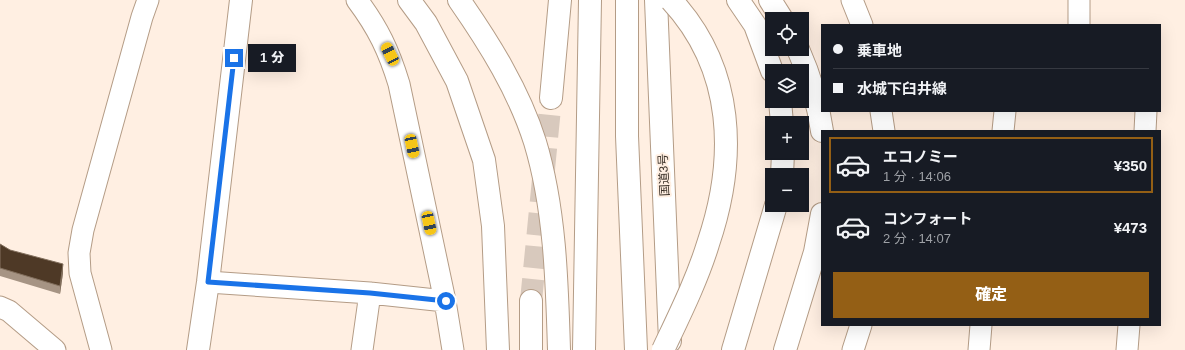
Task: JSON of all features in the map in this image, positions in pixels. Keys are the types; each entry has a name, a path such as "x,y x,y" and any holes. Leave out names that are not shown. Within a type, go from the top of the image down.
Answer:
{"main road":[{"path":"198,350 208,282 241,0"},
{"path":"409,0 426,23 457,81 484,160 493,226 498,350"},
{"path":"458,0 480,30 500,66 519,102 534,141 550,215 558,310 559,350"},
{"path":"551,98 560,0"},
{"path":"584,350 590,0"},
{"path":"627,0 627,136 636,350"},
{"name":"国道3号","path":"656,0 670,350"},
{"path":"663,350 708,245 719,206 725,169 727,133 723,100 714,68 701,40 684,13 671,0"},
{"path":"738,0 755,25 771,64"},
{"path":"770,0 778,12"},
{"path":"801,56 818,104 822,130"},
{"path":"733,350 774,212"},
{"path":"785,350 815,252 821,219"},
{"path":"531,302 531,350"}],"street":[{"path":"101,350 80,272 79,253 83,230 148,0"},
{"path":"357,0 375,24 390,54 397,76 446,301 453,350"},
{"path":"852,0 862,24"},
{"path":"1079,0 1079,24"},
{"path":"881,112 884,130"},
{"path":"1002,130 1005,112"},
{"path":"1145,130 1146,112"},
{"path":"208,282 370,293 446,301"},
{"path":"362,350 370,293"},
{"path":"0,307 9,311 55,350"},
{"path":"856,349 861,326"},
{"path":"979,350 982,326"},
{"path":"1127,350 1129,326"}],"building":[{"path":"0,244 10,250 63,264 60,286 0,268"}],"tunnel":[{"path":"531,301 551,98"}],"route":[{"path":"234,58 208,282 370,293 446,301"}]}
